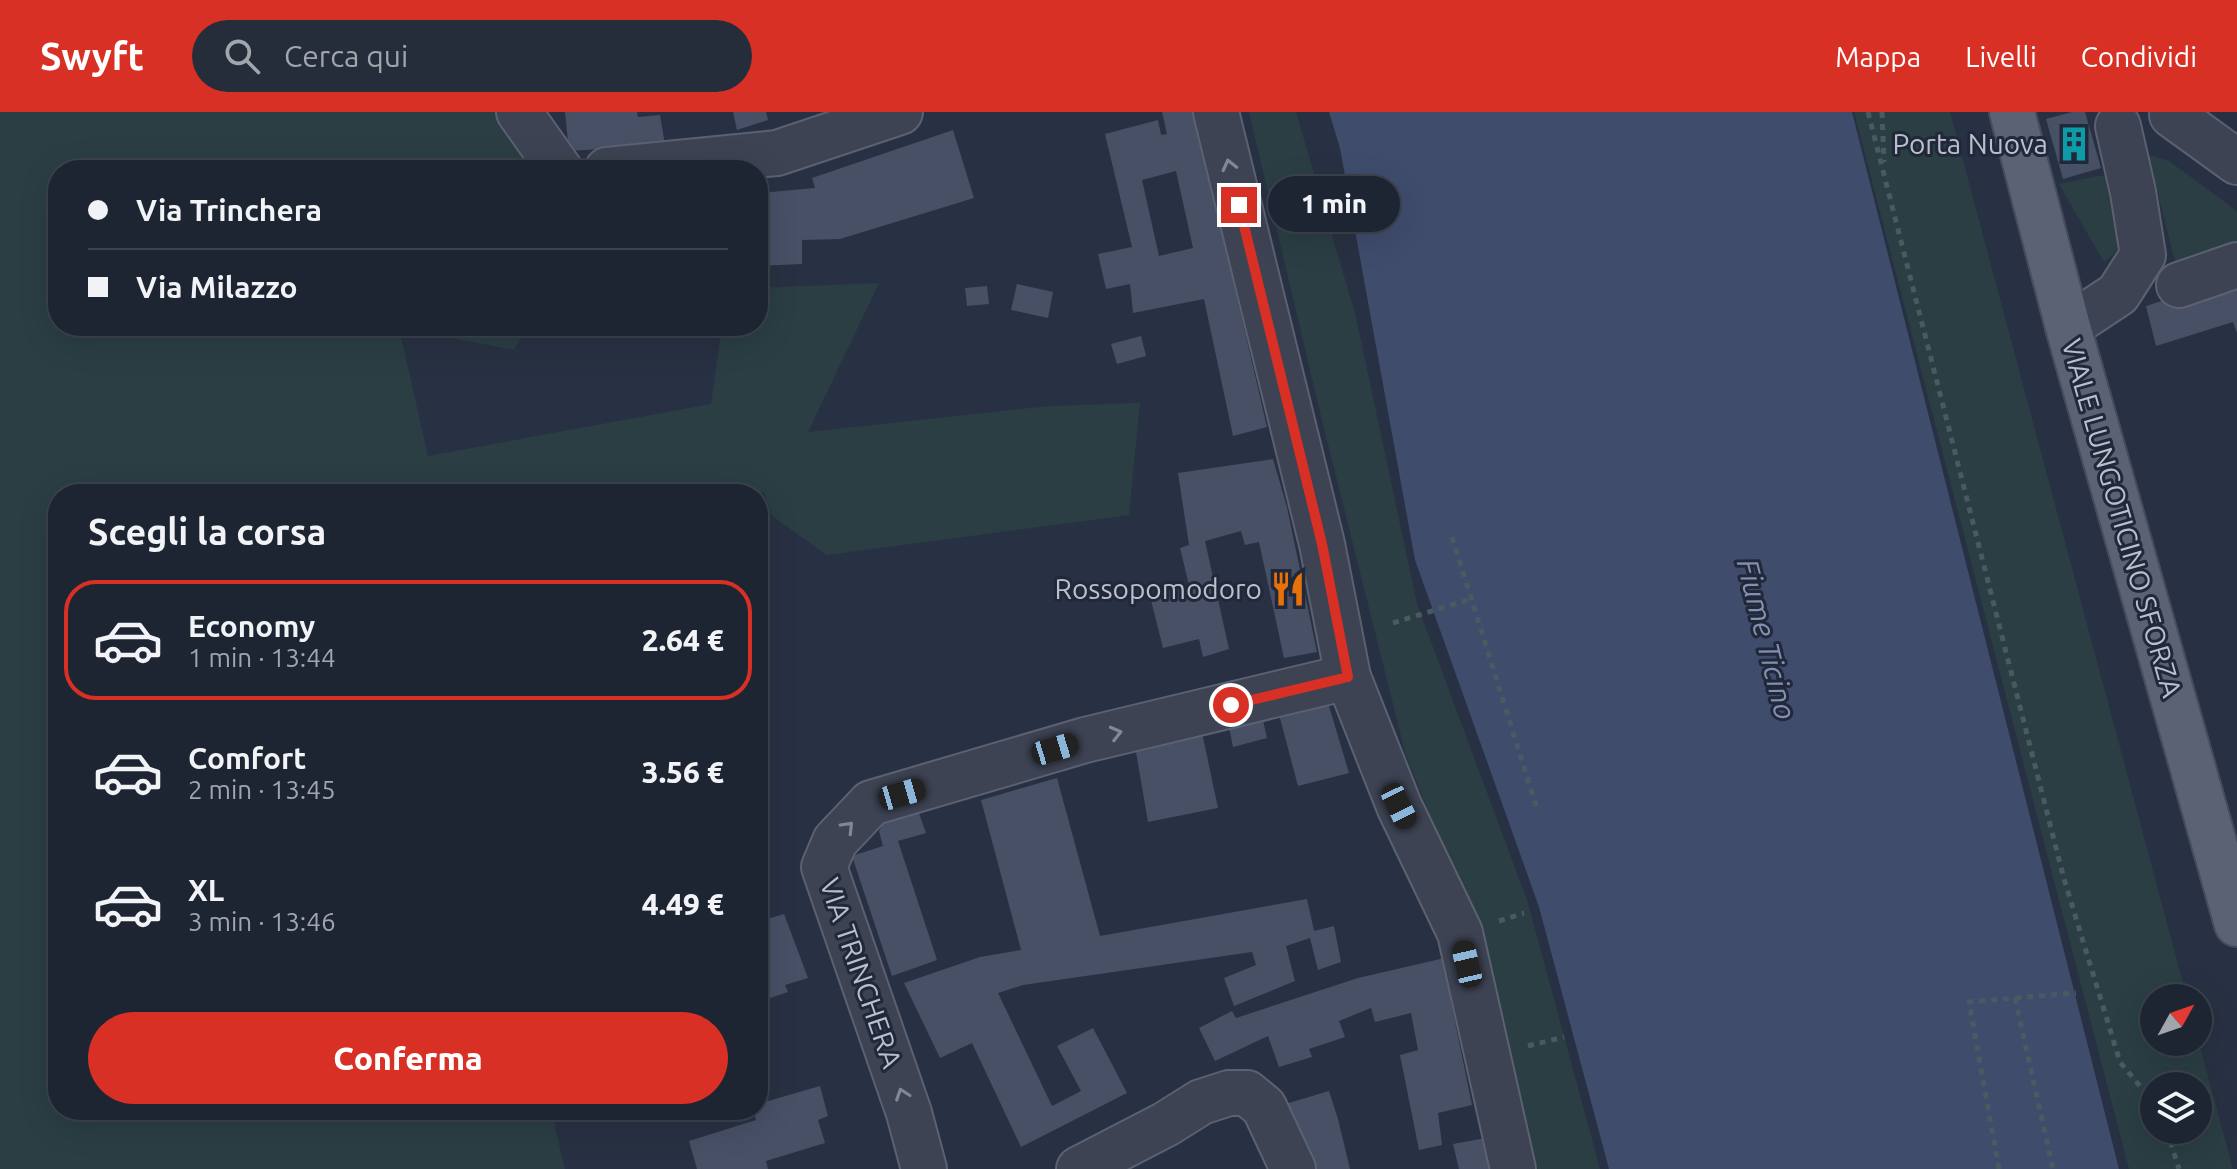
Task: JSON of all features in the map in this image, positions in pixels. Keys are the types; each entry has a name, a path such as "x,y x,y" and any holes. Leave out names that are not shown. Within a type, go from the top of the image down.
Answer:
{"main road":[{"name":"VIALE LUNGOTICINO SFORZA","path":"2012,112 2068,327 2237,924"}],"street":[{"path":"707,160 777,153 900,112"},
{"path":"1216,112 1322,544 1348,677 1399,806 1460,933 1513,1169"},
{"path":"2068,327 2118,294 2143,255 2133,192 2116,119 2175,113 2237,162"},
{"path":"522,117 553,160"},
{"path":"2179,285 2237,265"},
{"name":"VIA TRINCHERA","path":"924,1169 909,1113 824,867 835,841 871,803 1085,740 1348,677"},
{"path":"1079,1169 1166,1124 1201,1102 1229,1093 1247,1093 1264,1107 1293,1169"}],"path":[{"path":"1868,112 2064,879 2120,1062 2140,1086"},
{"path":"1882,112 1885,175"},
{"path":"1452,537 1538,812"},
{"path":"1393,623 1471,599"},
{"path":"1999,1169 1969,1002 2076,993"},
{"path":"2015,998 2053,1169"},
{"path":"2171,1144 2179,1169"}],"shaded area":[{"path":"0,112 526,112 520,160 48,160 48,336 401,336 428,456 711,404 721,336 768,336 768,288 879,283 808,432 1049,406 1140,403 1129,515 827,555 772,516 768,504 768,484 48,484 48,1120 553,1120 565,1169 0,1169"},
{"path":"1249,112 1296,112 1356,317 1417,604 1528,903 1600,1169 1538,1169 1480,939 1406,756"},
{"path":"1854,112 1950,112 2183,984 2140,984 2140,1056 2203,1056 2207,1072 2140,1072 2140,1144 2212,1144 2212,1091 2233,1169 2129,1169"},
{"path":"2148,155 2169,161 2237,211 2237,241 2175,261"},
{"path":"2106,176 2123,239 2114,254 2104,262 2059,184"},
{"path":"441,336 522,336 514,350"}],"water":[{"name":"Fiume Ticino","path":"1329,112 1852,112 2119,1169 1609,1169 1539,907 1415,560 1340,148"}],"building":[{"path":"565,112 637,112 638,117 660,115 665,145 569,151"},
{"path":"733,112 766,112 768,120 737,130"},
{"path":"1162,112 1194,112 1267,427 1233,436 1204,299 1133,313 1130,284 1106,289 1098,254 1132,247 1105,134 1158,120 1161,135 1167,134","holes":["1176,171 1193,248 1159,256 1142,180"]},
{"name":"Porta Nuova","path":"2085,112 2101,168 2063,179 2046,119"},
{"path":"953,130 974,198 840,239 802,240 802,264 768,266 768,192 815,188 812,178"},
{"path":"2237,277 2237,333 2233,322 2156,346 2146,306"},
{"path":"1017,284 1053,292 1048,318 1011,310"},
{"path":"987,286 989,304 967,306 965,288"},
{"path":"1141,336 1146,356 1117,364 1111,344"},
{"path":"1273,459 1287,507 1317,652 1284,658 1259,542 1245,545 1241,531 1205,541 1229,649 1203,657 1199,639 1163,648 1150,596 1189,585 1180,548 1189,545 1178,473"},
{"path":"1326,696 1349,773 1298,786 1277,707"},
{"path":"1261,711 1267,738 1233,747 1227,717"},
{"path":"1200,723 1218,808 1148,822 1136,752 1151,749 1149,734"},
{"path":"1057,778 1100,936 1307,899 1314,931 1334,926 1341,962 1318,970 1310,938 1286,946 1295,981 1234,1006 1224,978 1256,965 1252,952 1023,985 998,993 1052,1106 1081,1091 1057,1046 1093,1028 1127,1093 1021,1147 972,1043 940,1058 904,983 980,957 1021,950 981,800"},
{"path":"915,802 926,833 898,841 937,960 892,976 852,856 883,846 879,831 892,808"},
{"path":"784,914 808,978 785,985 788,992 768,999 768,919"},
{"path":"1449,957 1459,999 1451,1002 1472,1105 1438,1113 1442,1145 1419,1150 1400,1055 1418,1050 1411,1013 1375,1022 1371,1008 1339,1021 1345,1037 1309,1049 1312,1057 1279,1067 1268,1036 1215,1061 1199,1028 1232,1011 1236,1018 1358,978"},
{"path":"820,1086 828,1116 818,1120 825,1143 766,1161 768,1169 697,1169 689,1141 756,1120 768,1120 768,1101"},
{"path":"1329,1091 1350,1169 1314,1169 1282,1105"},
{"path":"1491,1137 1497,1169 1459,1169 1453,1144"}],"place":[{"name":"Porta Nuova","path":"2074,144"},
{"name":"Rossopomodoro","path":"1288,589"}],"route":[{"path":"1231,705 1348,677 1322,544 1239,205"}]}
